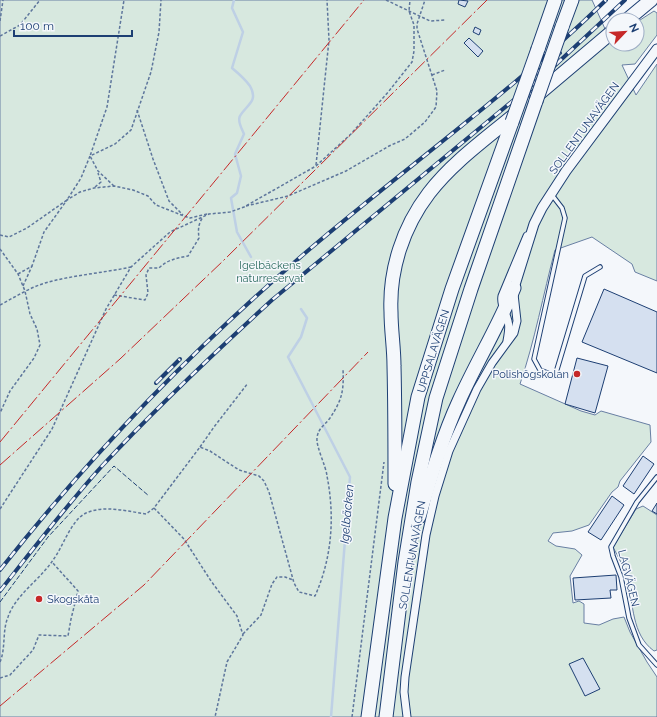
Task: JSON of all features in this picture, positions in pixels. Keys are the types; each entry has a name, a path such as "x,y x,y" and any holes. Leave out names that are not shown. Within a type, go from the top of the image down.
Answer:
{"highway":[{"name":"UPPSALAVÄGEN","path":"368,717 395,518 418,397 452,289 555,0"},
{"name":"UPPSALAVÄGEN","path":"386,717 405,562 418,482 436,398 471,289 572,0"},
{"path":"636,12 651,0"},
{"path":"395,518 395,382 391,296 396,260 401,243 417,211 428,194 444,176 605,37"},
{"path":"405,562 449,424 514,288"}],"street":[{"name":"SOLLENTUNAVÄGEN","path":"507,342 509,327 501,300 524,242 551,194 566,171 657,49"},
{"name":"SOLLENTUNAVÄGEN","path":"407,717 404,692 405,677 426,535 435,496 449,451 477,389 492,363 514,333 517,321 514,288 534,224"}],"lane":[{"path":"551,194 562,208 565,218 534,359 540,370 555,376 585,276 600,267"},
{"name":"LAGVÄGEN","path":"657,476 637,502 611,547 620,577 629,618 639,645 657,665"}],"path":[{"path":"0,22 3,0"},
{"path":"0,36 20,25 40,0"},
{"path":"23,287 44,232 81,178 90,156 107,107 124,0"},
{"path":"90,156 114,144 131,130 151,72 159,32 161,0"},
{"path":"316,166 329,40 328,0"},
{"path":"386,0 430,21 446,20"},
{"path":"0,234 9,237 27,228 80,192 94,188 114,186 133,190 148,196 156,205 190,218 230,212 244,207 316,166 351,134 412,62 414,51 414,25 408,11 410,0"},
{"path":"244,207 288,196 346,171 389,146 405,139 425,122 436,107 437,91 417,29 417,24 425,0"},
{"path":"432,75 445,70"},
{"path":"137,110 153,159 169,200 184,216"},
{"path":"90,156 98,171 101,182 94,188"},
{"path":"98,171 114,186"},
{"path":"0,509 52,429 106,309 131,267 170,232 209,214"},
{"path":"114,294 145,300 148,294 146,275 149,268 159,268 164,262 171,259 188,256 199,238 199,222 203,217"},
{"path":"0,249 18,274 30,314 37,329 40,345 34,358 10,391 0,413"},
{"path":"18,274 32,266"},
{"path":"0,305 24,291 44,284 76,276 131,267"},
{"path":"200,447 210,451 239,470 259,476 264,480 269,492 293,580 299,592 315,596 322,579 331,540 330,498 327,475 317,439 319,429 336,409 344,390 343,370"},
{"path":"0,662 7,618 17,602 52,562 75,522 85,514 101,510 118,510 146,514 154,508 248,384"},
{"path":"154,508 184,539 211,581 237,616 243,634"},
{"path":"0,678 10,675 34,650 39,635 68,636 78,591 52,562"},
{"path":"215,717 227,662 243,634 261,615 272,584 277,577 293,580"}],"green space":[{"name":"Igelbäckens naturreservat","path":"0,0 592,0 605,29 605,52 644,52 635,64 622,65 636,95 657,64 657,281 635,272 632,264 592,237 555,250 535,334 520,384 581,411 595,415 601,411 650,425 651,442 620,481 618,487 612,492 589,525 572,531 553,533 548,541 556,546 575,549 582,555 570,576 573,603 579,601 584,604 584,623 599,625 613,619 624,617 630,632 657,677 657,717 0,717"},
{"name":"Igelbäckens naturreservat","path":"654,11 657,13 657,35 645,51 645,17"},
{"path":"643,506 657,515 657,650 654,651 641,636 637,627 626,575 613,547 636,509"}],"building":[{"path":"459,0 468,1 465,7 458,4"},
{"path":"475,27 481,30 479,35 473,32"},
{"path":"469,38 483,51 478,57 464,43"},
{"path":"604,289 657,312 657,373 582,342"},
{"path":"577,358 608,366 595,413 565,404"},
{"path":"643,456 654,464 634,494 623,486"},
{"path":"612,496 624,505 601,540 588,532"},
{"path":"657,503 657,514 652,511"},
{"path":"616,575 617,590 610,590 611,598 575,600 573,578"},
{"path":"583,658 600,689 585,696 569,664"}],"waterway":[{"name":"Igelbäcken","path":"234,0 232,8 243,32 232,68 250,86 253,96 251,103 239,118 244,134 235,154 241,176 237,193 231,198 237,232 251,257"},
{"name":"Igelbäcken","path":"301,309 307,318 301,337 288,357 350,477 331,717"}],"railway":[{"path":"0,570 35,526 109,442 187,361 227,323 348,217 535,65 606,0"},
{"path":"0,591 102,466 143,423 207,361 272,300 550,70 625,0"},
{"path":"534,75 560,53"},
{"path":"156,383 180,359"}],"fence":[{"path":"0,602 48,537 114,466 149,496"}],"power":[{"path":"0,442 364,0"},
{"path":"0,465 120,359 223,261 487,0"},
{"path":"0,706 144,585 368,352"}],"place":[{"name":"Polishögskolan","path":"577,374"},
{"name":"Skogskåta","path":"39,599"}]}
